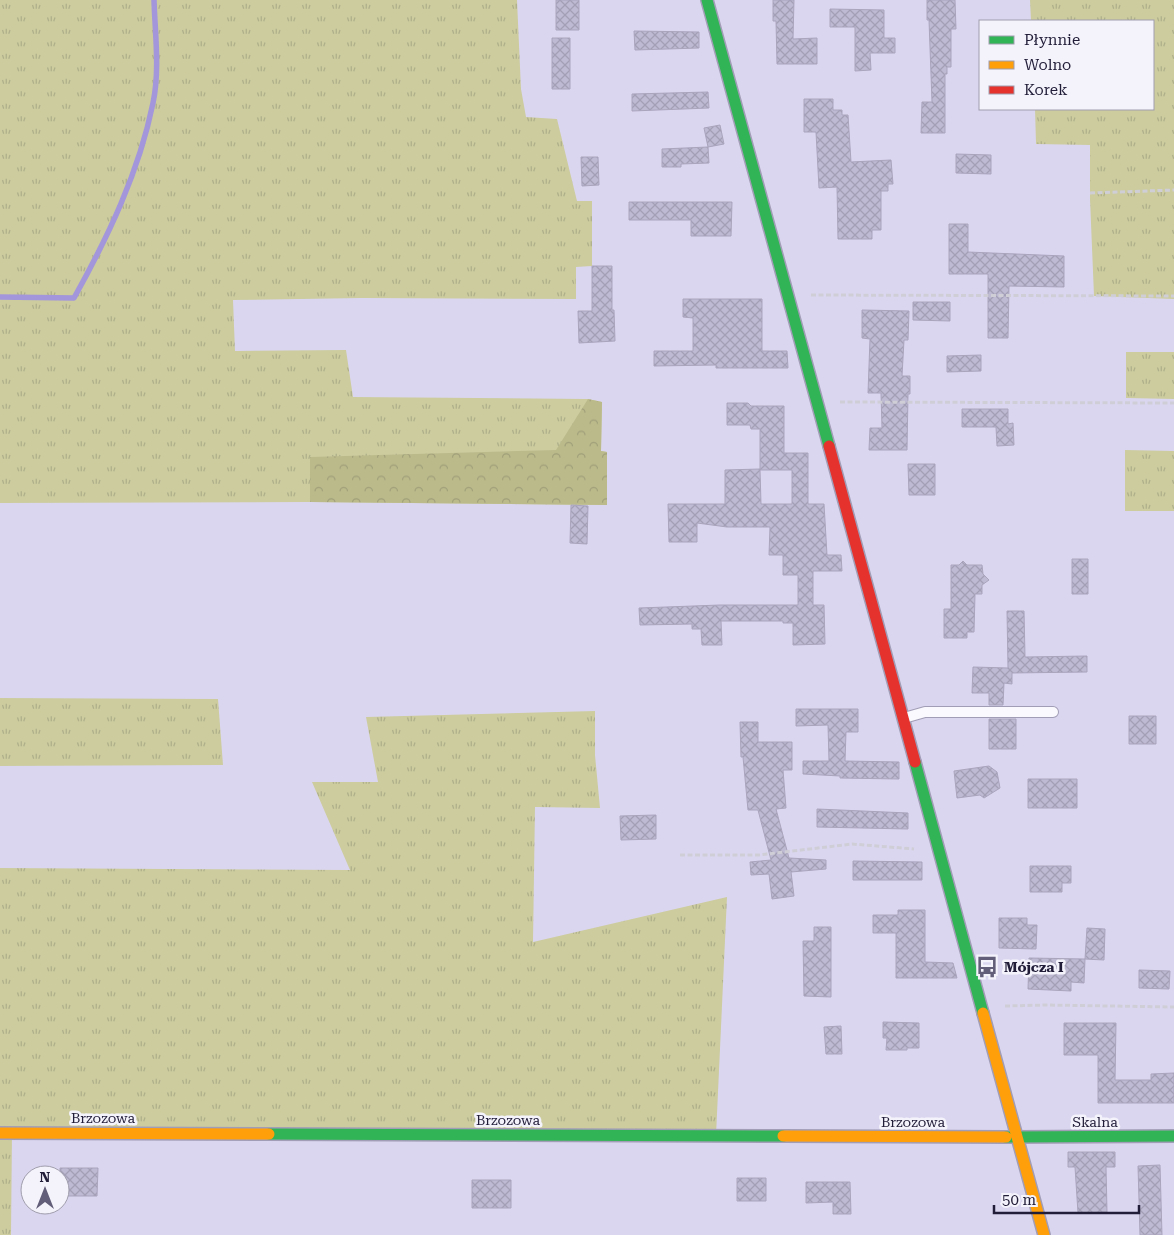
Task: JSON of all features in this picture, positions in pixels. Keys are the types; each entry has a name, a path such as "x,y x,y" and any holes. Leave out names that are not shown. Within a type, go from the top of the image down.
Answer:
{"street":[{"path":"707,0 1044,1235"},
{"name":"Brzozowa","path":"0,1133 1017,1137"},
{"name":"Skalna","path":"1017,1137 1174,1136"}],"lane":[{"path":"903,718 926,712 1053,712"}],"path":[{"path":"1090,193 1174,190"},
{"path":"788,295 1174,296"},
{"path":"818,405 836,402 1174,402"},
{"path":"680,855 759,855 852,844 913,850 937,844"},
{"path":"982,1010 1013,1005 1174,1006"}],"green space":[{"path":"0,0 517,0 521,89 526,117 557,119 577,201 592,201 592,266 576,267 576,299 362,298 233,300 235,351 346,350 353,397 588,399 602,402 601,451 607,452 607,505 310,502 0,503"},
{"path":"1030,0 1174,0 1174,299 1094,296 1090,145 1036,144 1035,110 1154,110 1154,20 1031,20"},
{"path":"1126,352 1174,352 1174,399 1126,398"},
{"path":"588,399 602,402 601,451 607,452 607,505 310,502 310,457 556,450"},
{"path":"1125,450 1174,451 1174,511 1125,511"},
{"path":"0,698 218,699 223,765 0,766"},
{"path":"595,711 595,755 600,808 535,807 533,942 727,897 716,1136 12,1133 11,1235 0,1235 0,868 350,870 312,782 378,782 366,717"}],"building":[{"path":"556,0 579,0 579,30 556,30"},
{"path":"773,0 794,0 793,39 817,38 817,64 777,64 776,21 773,21"},
{"path":"927,0 955,0 956,29 951,29 951,67 947,67 947,74 945,74 945,133 921,133 922,102 932,102"},
{"path":"830,9 884,10 884,38 895,38 895,53 870,53 871,70 855,71 855,27 830,27"},
{"path":"634,31 699,32 699,48 635,50"},
{"path":"552,38 570,38 570,89 552,89"},
{"path":"708,92 709,108 632,111 632,94"},
{"path":"804,99 833,99 833,110 842,110 842,115 848,115 851,162 891,160 893,184 888,184 888,191 881,191 881,230 872,230 872,239 838,239 837,187 819,188 816,132 804,132"},
{"path":"720,125 724,144 708,147 704,128"},
{"path":"708,147 709,163 681,164 681,167 662,167 662,149"},
{"path":"956,154 991,155 991,174 956,173"},
{"path":"581,157 598,157 599,185 582,186"},
{"path":"629,202 732,202 731,236 691,236 691,220 629,220"},
{"path":"949,224 968,224 968,252 1064,256 1064,287 1009,286 1008,338 988,338 988,274 949,274"},
{"path":"592,266 612,266 612,310 614,310 615,341 579,343 578,311 592,311"},
{"path":"683,299 762,299 762,351 787,351 788,368 716,368 716,365 654,366 654,351 693,351 693,318 683,317"},
{"path":"913,302 950,302 950,321 913,320"},
{"path":"862,310 909,311 908,340 904,340 902,376 910,376 907,450 869,450 870,428 882,428 881,393 868,393 870,339 862,338"},
{"path":"981,355 981,371 947,372 947,356"},
{"path":"727,403 748,403 751,406 784,406 784,453 808,453 808,504 824,504 827,555 841,555 842,571 813,571 813,605 824,605 825,644 793,645 793,623 783,623 783,621 721,621 722,645 702,645 701,629 692,629 692,624 640,625 639,608 798,605 798,575 783,575 783,555 769,555 770,527 727,527 697,523 697,542 669,542 668,504 725,504 725,470 760,469 760,429 751,429 750,425 727,425","holes":["760,470 792,470 792,504 761,504"]},
{"path":"962,409 1008,409 1008,424 1013,423 1014,445 997,446 996,427 962,427"},
{"path":"908,464 935,464 935,495 909,495"},
{"path":"571,505 588,506 587,544 570,543"},
{"path":"1072,559 1088,559 1088,594 1072,594"},
{"path":"963,561 967,565 982,565 983,574 989,580 982,585 982,594 975,594 974,632 967,632 967,638 944,638 944,609 951,609 951,565 959,565"},
{"path":"1007,611 1024,611 1025,657 1087,656 1087,672 1012,673 1012,684 1004,683 1003,705 989,705 989,693 972,693 973,667 1008,668"},
{"path":"796,709 858,709 858,732 846,732 845,761 899,762 899,779 840,778 840,776 803,774 803,761 829,761 828,725 796,726"},
{"path":"1129,716 1156,716 1156,744 1129,744"},
{"path":"989,719 1016,719 1016,749 989,749"},
{"path":"740,722 758,722 758,742 792,742 792,770 783,770 786,808 776,809 789,858 826,860 826,869 791,872 794,896 772,899 769,874 751,875 750,862 771,860 758,810 748,810 743,757 741,757"},
{"path":"989,766 997,772 1000,788 984,798 980,795 957,798 954,771"},
{"path":"1028,779 1077,779 1077,808 1028,808"},
{"path":"817,809 908,813 908,829 817,827"},
{"path":"656,815 656,839 621,840 620,816"},
{"path":"853,861 922,862 922,880 853,880"},
{"path":"1030,866 1071,866 1071,883 1062,883 1062,892 1030,892"},
{"path":"898,910 925,910 925,962 953,963 957,978 896,978 896,933 873,933 873,915 898,915"},
{"path":"999,918 1027,918 1027,925 1037,925 1036,949 999,948"},
{"path":"814,927 831,927 831,997 804,996 803,941 814,941"},
{"path":"1087,928 1105,929 1104,960 1085,959"},
{"path":"1029,958 1085,959 1084,983 1071,982 1071,991 1028,989"},
{"path":"1139,970 1170,971 1169,989 1139,988"},
{"path":"883,1022 919,1023 919,1048 886,1050 887,1038 883,1038"},
{"path":"1064,1023 1116,1023 1115,1080 1151,1080 1151,1074 1174,1073 1174,1103 1098,1103 1098,1055 1064,1055"},
{"path":"841,1026 842,1054 826,1054 824,1027"},
{"path":"1068,1152 1115,1152 1115,1167 1106,1167 1107,1212 1078,1213 1075,1167 1068,1167"},
{"path":"1160,1165 1162,1235 1140,1235 1138,1166"},
{"path":"70,1168 98,1168 97,1196 70,1196"},
{"path":"737,1178 766,1178 766,1201 737,1201"},
{"path":"472,1180 511,1180 511,1208 472,1208"},
{"path":"806,1182 850,1182 851,1214 833,1214 833,1202 806,1203"}],"waterway":[{"path":"0,297 74,298 87,275 121,204 140,154 147,129 156,78 154,0"}],"traffic: fast":[{"path":"707,0 829,446"},
{"path":"915,762 983,1013"},
{"path":"269,1134 783,1136"},
{"path":"1006,1137 1174,1136"}],"traffic: slow":[{"path":"983,1013 1044,1235"},
{"path":"0,1133 269,1134"},
{"path":"783,1136 1006,1137"}],"traffic: jam":[{"path":"829,446 915,762"}],"place":[{"name":"Mójcza I","path":"987,967"}]}
